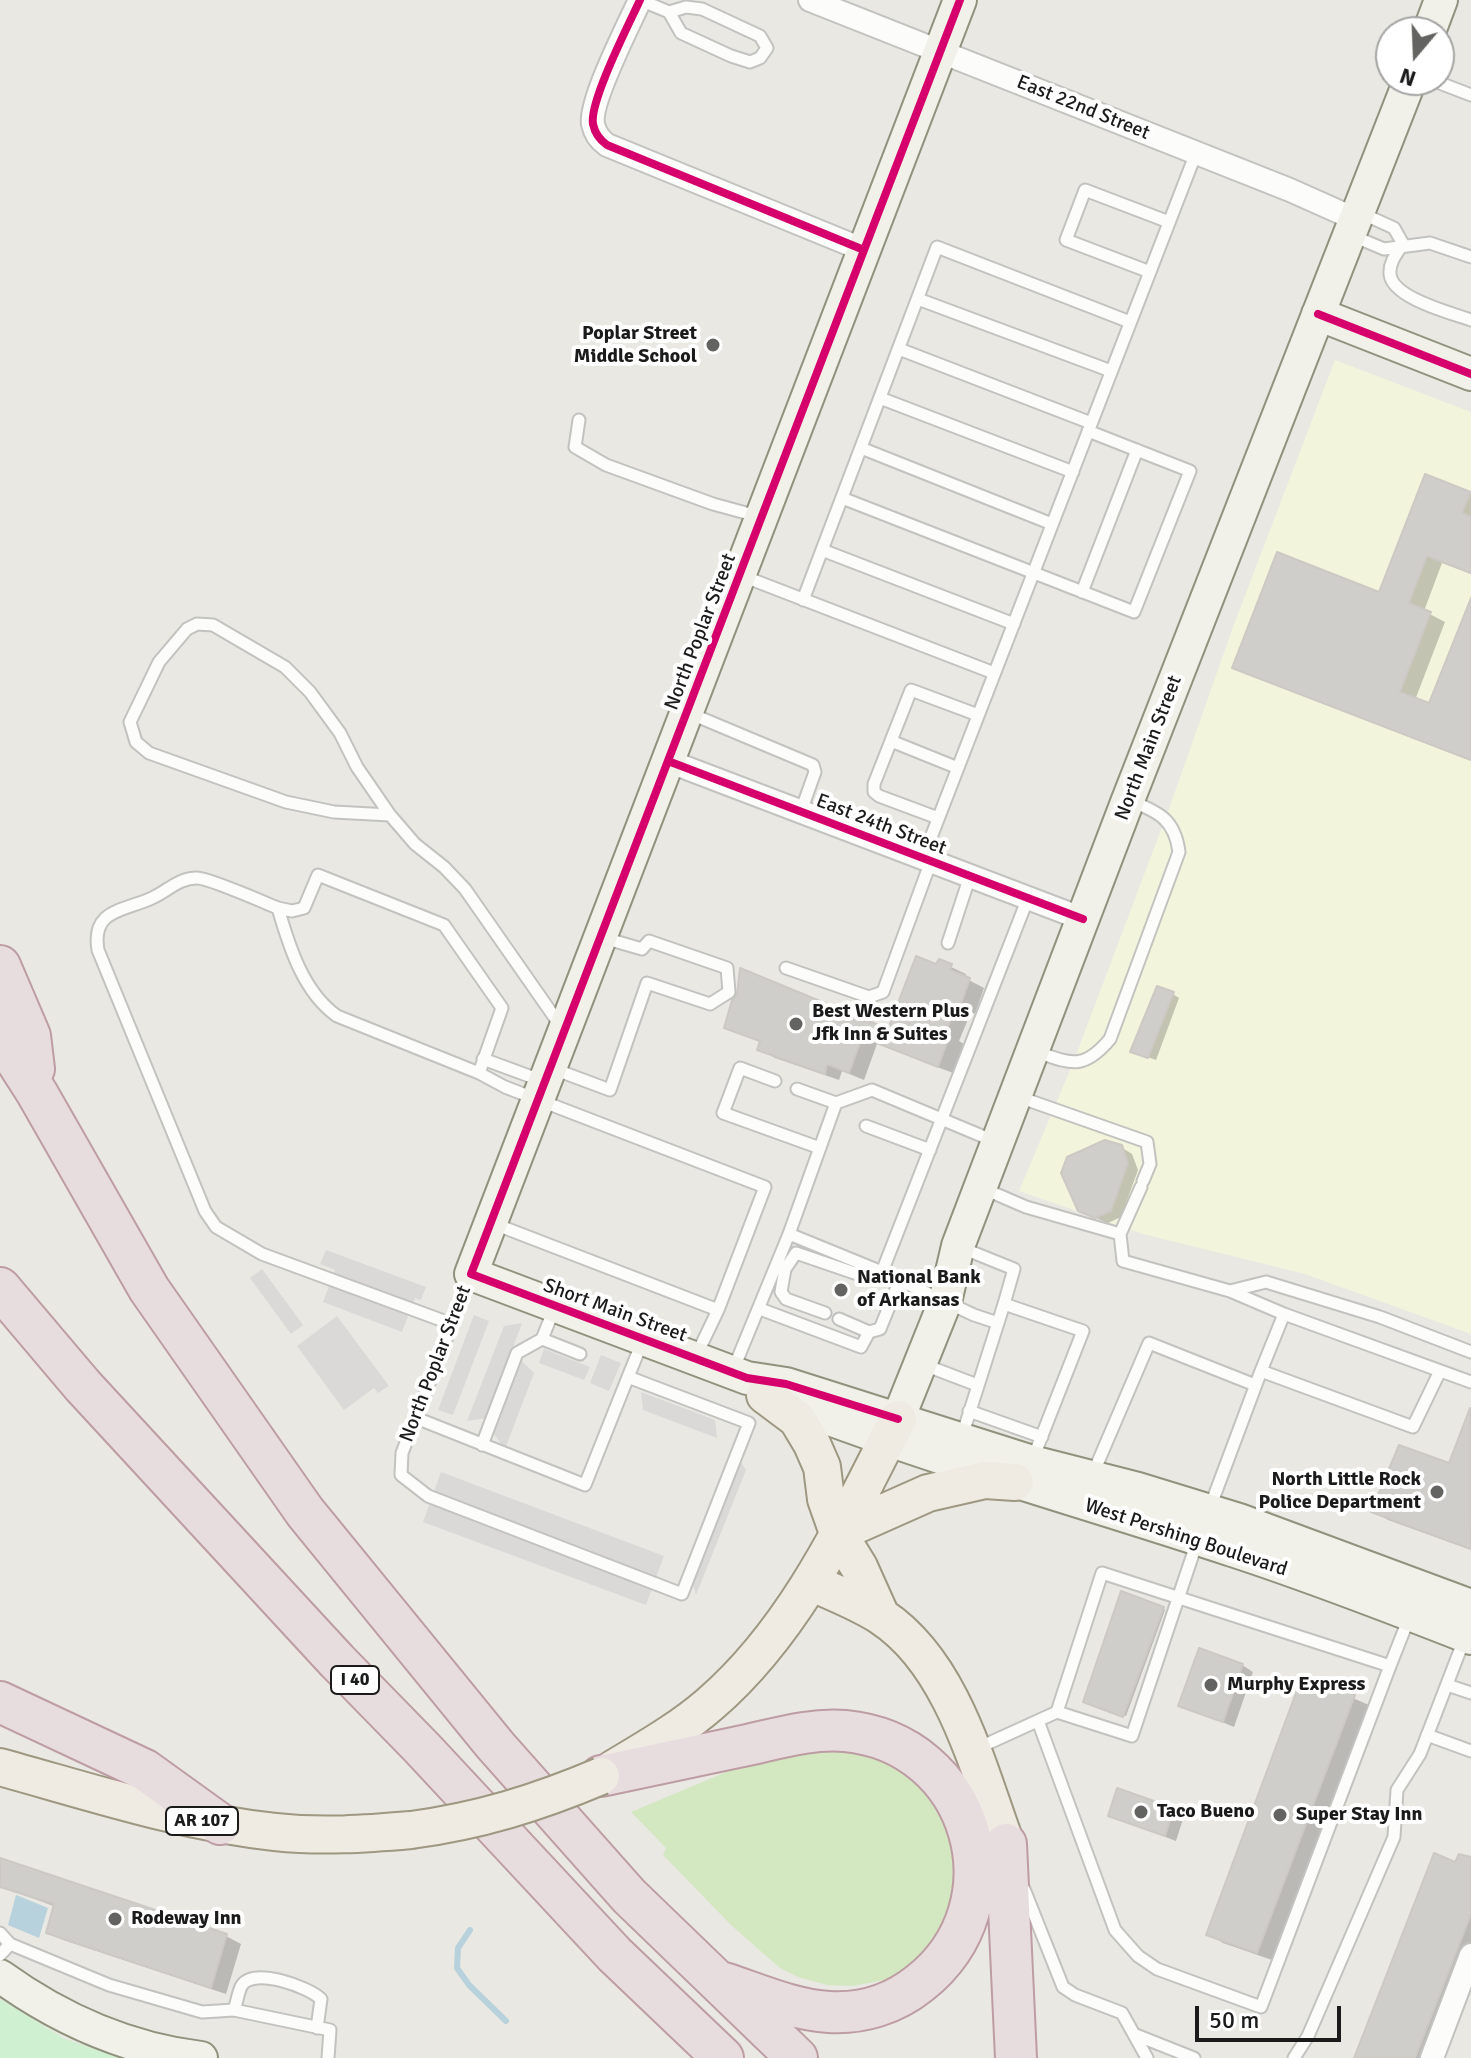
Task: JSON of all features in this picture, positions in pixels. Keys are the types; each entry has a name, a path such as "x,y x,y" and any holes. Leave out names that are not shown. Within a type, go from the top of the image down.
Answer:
{"highway":[{"path":"0,966 30,1036 37,1093"},
{"path":"0,1035 37,1093 149,1289 305,1512 495,1745 629,1896 797,2058"},
{"name":"I 40","path":"0,1288 83,1386 337,1661 615,1955 723,2058"},
{"path":"0,1319 83,1386"},
{"path":"0,1702 145,1770 220,1824"},
{"path":"601,1776 782,1736 847,1731 891,1743 917,1758 942,1780 962,1810 973,1840 976,1870 969,1915 960,1938 945,1961 911,1990 870,2008 830,2012 808,2009 712,1979"},
{"path":"1006,1844 1016,2058"}],"main road":[{"name":"North Poplar Street","path":"471,1274 960,0"},
{"name":"North Main Street","path":"895,1435 945,1302 958,1246 1032,1051 1404,96"},
{"path":"1318,314 1471,373"},
{"name":"Short Main Street","path":"471,1274 695,1358 751,1398 895,1435"},
{"path":"751,1398 797,1419 812,1444 822,1467 826,1499 838,1533 859,1567 881,1616"},
{"name":"West Pershing Boulevard","path":"895,1435 965,1425 1030,1461 1469,1627"},
{"path":"601,1776 661,1741 709,1704 776,1630 811,1582 895,1435"},
{"name":"West Pershing Boulevard","path":"895,1435 1030,1461 1091,1478 1410,1615 1469,1627"},
{"path":"838,1533 928,1493 985,1480 1030,1461"},
{"path":"811,1582 881,1616 912,1644 939,1678 1006,1844"},
{"name":"AR 107","path":"0,1767 176,1816 278,1832 346,1835 455,1824 523,1807 601,1776"},
{"path":"0,1976 45,2007 93,2030 134,2045 201,2058"}],"street":[{"path":"640,0 593,114 593,125 599,139 607,145 864,250"},
{"name":"East 22nd Street","path":"810,0 1196,153 1354,222"},
{"name":"East 24th Street","path":"668,761 1083,919"},
{"path":"1432,2058 1471,1955"}],"lane":[{"path":"640,0 669,12 681,33 731,56 750,62 760,58 767,48 760,36 702,9 686,7 669,12"},
{"path":"786,968 869,997 883,992 938,818 1196,153"},
{"path":"1150,272 1066,240 1085,190 1169,222"},
{"path":"1354,222 1394,228 1403,244"},
{"path":"1354,222 1384,249 1403,244 1430,243 1471,257"},
{"path":"1403,244 1391,263 1390,275 1394,285 1415,299 1471,320"},
{"path":"803,600 937,247 1130,322"},
{"path":"918,299 1111,371"},
{"path":"842,498 1134,612 1190,471 899,349"},
{"path":"880,398 1073,472"},
{"path":"579,420 575,447 606,465 713,504 761,517"},
{"path":"861,448 1052,524"},
{"path":"1082,592 1137,450"},
{"path":"822,550 1014,624"},
{"path":"739,575 994,673"},
{"path":"390,815 334,812 286,802 149,753 136,742 130,722 159,662 187,629 197,624 213,625 285,667 310,692 340,733 357,767 390,815 415,844 465,889 564,1031"},
{"path":"938,818 879,796 874,792 874,784 911,690 978,715"},
{"path":"687,712 813,765 815,772 801,811"},
{"path":"891,741 958,768"},
{"path":"1032,1051 1067,1062 1082,1062 1101,1050 1110,1039 1179,852 1177,839 1164,818 1156,811 1128,800"},
{"path":"452,1324 262,1254 216,1227 205,1211 98,950 96,938 99,925 108,914 155,897 172,884 198,877 292,911 304,908 318,875 444,925 502,1008 479,1073"},
{"path":"948,943 970,876"},
{"path":"882,1272 1028,898"},
{"path":"278,908 291,954 324,1007 337,1016 479,1073 491,1081 610,1090 647,983 710,1004 729,992 727,968 649,941 642,949 600,937"},
{"path":"483,1059 544,1083 765,1187 718,1310 695,1358"},
{"path":"775,1081 740,1068 723,1113 820,1148"},
{"path":"797,1089 836,1103 872,1090 999,1142"},
{"path":"1016,1096 1147,1142 1150,1164 1120,1234 1123,1261 1230,1291 1284,1314 1471,1382"},
{"path":"628,1377 751,1398 760,1309 836,1103"},
{"path":"866,1126 930,1150"},
{"path":"981,1188 1026,1207 1120,1234"},
{"path":"491,1222 718,1310"},
{"path":"789,1234 998,1323"},
{"path":"958,1246 1014,1269 965,1425"},
{"path":"825,1313 786,1299 781,1292 785,1269 796,1253 866,1277 882,1272"},
{"name":"North Poplar Street","path":"471,1274 402,1453 401,1475 428,1496 682,1594 751,1398"},
{"path":"839,1319 869,1332 880,1329 899,1282"},
{"path":"1230,1291 1266,1282 1380,1317 1471,1352"},
{"path":"1004,1304 1083,1331 1030,1461"},
{"path":"482,1445 517,1353 542,1339 556,1306"},
{"path":"760,1309 861,1347 869,1332"},
{"path":"971,1751 1057,1712 1132,1736 1203,1525 1284,1314"},
{"path":"542,1339 580,1354"},
{"path":"416,1418 585,1485 643,1339"},
{"path":"1091,1478 1149,1343 1255,1385"},
{"path":"921,1363 977,1385"},
{"path":"1261,1371 1413,1427 1440,1371"},
{"path":"1057,1712 1102,1573 1390,1666"},
{"path":"1038,1721 1115,1930 1138,1956 1157,1969 1261,2007 1410,1615"},
{"path":"1294,2058 1308,2036 1394,1837 1397,1790 1420,1754 1469,1627"},
{"path":"1447,1685 1471,1693"},
{"path":"1427,1735 1471,1751"},
{"path":"1006,1844 1063,1987 1075,1995 1122,2013 1147,2058"},
{"path":"0,1933 10,1944 122,1989 202,2012 234,2010 330,2030 328,2058"},
{"path":"0,1955 10,1944"},
{"path":"234,2010 242,1985 249,1979 260,1977 314,1992 321,1999 317,2028"},
{"path":"1136,2035 1194,2058"}],"shaded area":[{"path":"1335,360 1471,412 1471,1334 1305,1274 1143,1234 1019,1191 1073,1063"},
{"path":"326,1250 426,1287 421,1300 415,1298 402,1332 323,1302 335,1270 320,1264"},
{"path":"262,1269 303,1325 291,1334 250,1278"},
{"path":"474,1315 489,1321 453,1415 438,1410"},
{"path":"337,1316 389,1386 378,1393 374,1388 344,1410 297,1346"},
{"path":"522,1323 487,1418 467,1421 504,1326"},
{"path":"544,1349 590,1367 584,1380 539,1363"},
{"path":"601,1355 621,1363 609,1391 590,1383"},
{"path":"522,1361 534,1373 505,1449 494,1434"},
{"path":"641,1392 715,1420 717,1438 643,1410"},
{"path":"739,1459 746,1470 696,1595 692,1582"},
{"path":"441,1472 664,1556 646,1605 423,1522"},
{"path":"0,1999 63,2038 119,2058 0,2058"}],"green space":[{"path":"815,1750 862,1753 893,1765 916,1779 939,1805 962,1863 941,1943 895,1978 853,1986 827,1985 780,1968 732,1926 663,1855 666,1848 631,1812 762,1757"}],"water":[{"path":"16,1895 48,1908 39,1938 8,1925"}],"building":[{"path":"1425,474 1471,492 1462,513 1471,517 1471,573 1427,556 1409,603 1431,612 1400,692 1429,703 1471,598 1471,760 1232,668 1277,552 1379,592"},
{"path":"916,956 936,964 939,959 952,964 950,970 970,978 960,1007 956,1006 946,1032 950,1034 938,1067 862,1037 849,1073 827,1064 825,1074 757,1050 760,1041 724,1028 732,1000 737,995 740,968 888,1029"},
{"path":"1157,986 1174,992 1148,1058 1130,1052"},
{"path":"1105,1140 1122,1145 1128,1163 1111,1211 1095,1218 1078,1211 1061,1173 1067,1157"},
{"path":"1470,1408 1471,1549 1371,1512 1399,1445 1449,1463"},
{"path":"1121,1591 1164,1607 1123,1717 1083,1702"},
{"name":"Murphy Express","path":"1199,1648 1243,1664 1223,1722 1178,1706"},
{"name":"Super Stay Inn","path":"1303,1674 1355,1695 1257,1953 1206,1935"},
{"name":"Taco Bueno","path":"1117,1788 1174,1808 1165,1836 1108,1816"},
{"path":"1434,1853 1455,1862 1459,1854 1471,1857 1471,1914 1415,2058 1354,2058"},
{"name":"Rodeway Inn","path":"0,1858 227,1934 211,1988 46,1933 54,1904 0,1887"}],"waterway":[{"path":"470,1930 458,1948 457,1968 469,1985 506,2021"}],"cycle path":[{"path":"640,0 597,99 593,124 600,139 607,145 864,250"},
{"path":"898,1419 786,1384 747,1378 471,1274 960,0"},
{"path":"1318,314 1471,374"},
{"path":"668,761 1083,919"}],"place":[{"name":"Poplar Street Middle School","path":"713,345"},
{"name":"Best Western Plus Jfk Inn & Suites","path":"796,1024"},
{"name":"National Bank of Arkansas","path":"841,1290"},
{"name":"North Little Rock Police Department","path":"1437,1492"},
{"name":"Murphy Express","path":"1211,1685"},
{"name":"Taco Bueno","path":"1141,1812"},
{"name":"Super Stay Inn","path":"1280,1815"},
{"name":"Rodeway Inn","path":"115,1919"}]}
